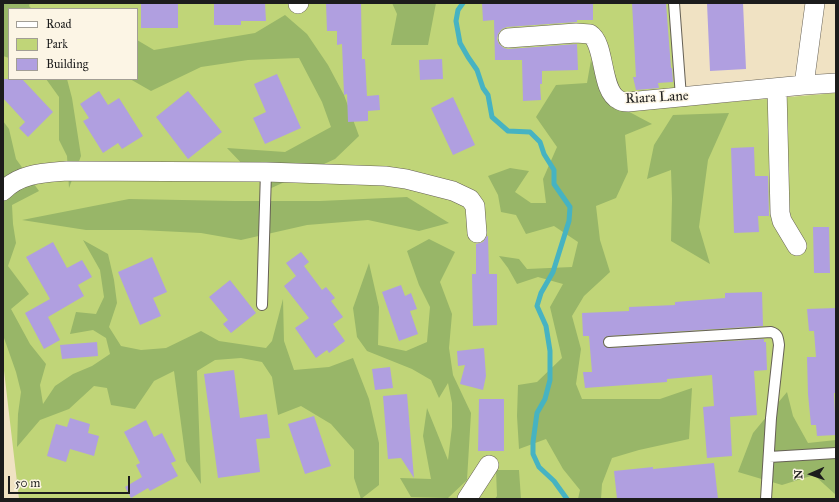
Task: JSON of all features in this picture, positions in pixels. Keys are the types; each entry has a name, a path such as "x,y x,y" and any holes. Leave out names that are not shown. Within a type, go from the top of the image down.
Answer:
{"street":[{"path":"804,85 815,3"},
{"name":"Riara Lane","path":"508,38 576,33 590,34 596,40 604,75 613,95 619,100 628,102 836,83"},
{"path":"777,88 780,213 782,221 797,246"},
{"path":"3,191 15,181 39,173 67,171 266,172 385,176 406,179 453,191 470,199 475,206 477,233"},
{"path":"467,499 489,466"}],"lane":[{"path":"674,3 680,97"},
{"path":"262,305 266,172"},
{"path":"609,342 763,333 776,334 779,345 771,418 766,499"},
{"path":"769,457 836,453"}],"green space":[{"path":"3,3 676,3 683,106 836,93 836,499 19,499 3,362"},
{"path":"3,3 30,3 29,6 31,8 8,8 8,58 3,56"},
{"path":"392,3 436,3 428,45 391,45 397,14"},
{"path":"285,15 307,34 328,65 344,95 359,136 335,159 267,190 227,148 285,152 331,127 322,102 299,58 248,60 201,67 151,91 132,80 138,80 138,41 154,50 255,33"},
{"path":"591,60 603,98 652,124 625,135 628,172 616,198 596,206 600,240 610,272 584,296 572,316 581,349 576,384 582,399 660,399 692,388 689,439 639,450 612,458 602,484 601,499 578,499 580,490 563,469 546,439 519,449 517,416 518,385 537,382 562,358 550,307 563,284 538,277 517,284 499,256 519,259 527,269 572,267 578,242 554,226 526,234 516,215 501,212 498,195 488,176 510,168 529,171 515,192 531,203 546,203 543,179 557,147 536,117 556,85 587,83"},
{"path":"47,80 67,80 72,98 81,156 69,188 67,156 59,140 59,97"},
{"path":"729,113 708,160 699,227 710,264 671,241 671,170 647,179 654,145 673,115"},
{"path":"3,121 9,129 16,159 39,191 12,205 16,243 8,266 29,294 11,309 30,344 46,364 40,385 43,404 55,386 73,374 92,366 110,354 106,338 93,330 70,334 76,312 96,314 104,297 100,270 83,240 108,254 114,280 117,303 109,327 121,346 141,350 166,348 201,331 219,341 266,348 272,341 283,299 284,341 294,370 329,367 353,358 369,399 379,443 379,485 361,499 354,478 354,450 331,424 301,406 278,415 272,377 262,362 241,358 215,360 197,371 201,484 186,461 174,371 154,381 135,409 111,405 107,388 94,386 69,409 40,420 17,447 18,414 21,392 16,372 3,338"},
{"path":"407,197 449,223 419,231 368,220 307,225 241,240 201,233 140,230 86,230 22,220 129,199 320,201"},
{"path":"429,239 455,252 440,282 452,314 449,348 453,375 471,413 467,480 448,498 411,497 400,478 431,479 423,436 427,408 448,460 452,427 452,403 448,383 439,398 431,380 412,369 367,351 357,337 353,308 369,263 379,307 378,345 406,351 427,342 430,307 419,285 407,251"},
{"path":"787,392 793,416 808,443 836,440 836,495 814,475 782,485 738,472 753,433"},
{"path":"496,470 519,470 521,499 495,499 497,496"}],"building":[{"path":"141,3 178,3 178,28 141,28"},
{"path":"214,3 265,3 266,21 241,21 241,25 214,25"},
{"path":"326,3 361,3 362,59 365,59 367,96 379,95 380,110 368,111 368,121 348,122 347,94 344,95 342,44 337,45 337,31 327,31"},
{"path":"482,3 593,3 593,20 577,20 577,22 507,27 502,29 498,34 497,39 499,44 508,49 577,44 578,70 542,71 542,84 540,84 541,100 523,101 522,60 495,60 494,20 483,21"},
{"path":"632,3 666,3 673,82 658,83 659,88 636,90 633,77 636,77"},
{"path":"707,3 743,3 746,69 710,71"},
{"path":"442,59 443,79 420,80 419,60"},
{"path":"277,74 301,128 265,144 253,118 266,112 254,84"},
{"path":"3,79 23,80 53,112 28,137 19,128 25,122 3,98"},
{"path":"99,91 108,105 119,98 143,136 122,149 118,143 103,153 83,121 89,118 80,104"},
{"path":"188,91 222,132 188,159 156,117"},
{"path":"453,97 475,145 453,155 431,108"},
{"path":"754,147 755,176 768,176 769,216 758,216 759,232 734,233 731,148"},
{"path":"813,227 829,227 830,273 814,273"},
{"path":"487,236 489,274 497,274 497,325 473,326 472,274 476,274 476,244 483,242"},
{"path":"53,242 67,268 82,260 92,277 78,285 84,296 48,317 60,340 44,349 25,313 50,299 26,257"},
{"path":"301,252 309,262 304,266 322,290 326,287 335,298 331,301 343,317 333,324 345,341 329,353 327,350 316,358 295,328 309,318 284,286 296,276 286,263"},
{"path":"152,257 167,292 153,298 161,316 140,325 118,272"},
{"path":"230,280 256,313 231,333 223,324 228,320 209,297"},
{"path":"401,285 405,296 411,293 417,309 410,311 418,334 399,341 382,292"},
{"path":"762,292 763,326 609,336 605,337 603,342 604,346 609,348 764,339 764,342 766,342 767,370 754,371 757,415 730,417 732,456 707,458 703,407 714,406 712,375 667,379 667,382 585,388 583,372 592,372 589,336 583,336 582,313 629,311 629,307 675,305 675,302 725,298 725,293"},
{"path":"836,308 836,393 834,393 836,435 817,436 816,425 811,425 808,394 807,357 816,357 814,331 809,331 807,309"},
{"path":"97,342 98,356 62,359 60,345"},
{"path":"484,348 486,376 483,390 460,384 465,365 458,366 457,351"},
{"path":"390,367 393,388 375,390 372,369"},
{"path":"234,370 240,418 267,414 270,438 256,439 260,472 218,478 204,374"},
{"path":"407,394 414,478 401,458 388,459 383,396"},
{"path":"479,399 504,399 504,451 478,451"},
{"path":"314,416 331,466 305,474 288,424"},
{"path":"70,418 90,424 88,433 99,436 94,456 70,449 66,462 47,456 56,424 67,427"},
{"path":"146,420 154,437 162,433 176,461 171,463 178,476 150,491 148,488 131,498 125,487 142,477 136,465 140,463 124,432"},
{"path":"714,463 718,499 617,499 614,471"}],"waterway":[{"path":"463,3 458,10 456,21 460,43 477,70 483,88 488,95 492,117 508,131 530,132 540,142 544,154 554,170 554,184 570,207 569,221 553,272 541,293 537,306 546,326 550,351 550,380 545,399 537,413 533,442 533,454 539,467 554,481 567,499"}]}
